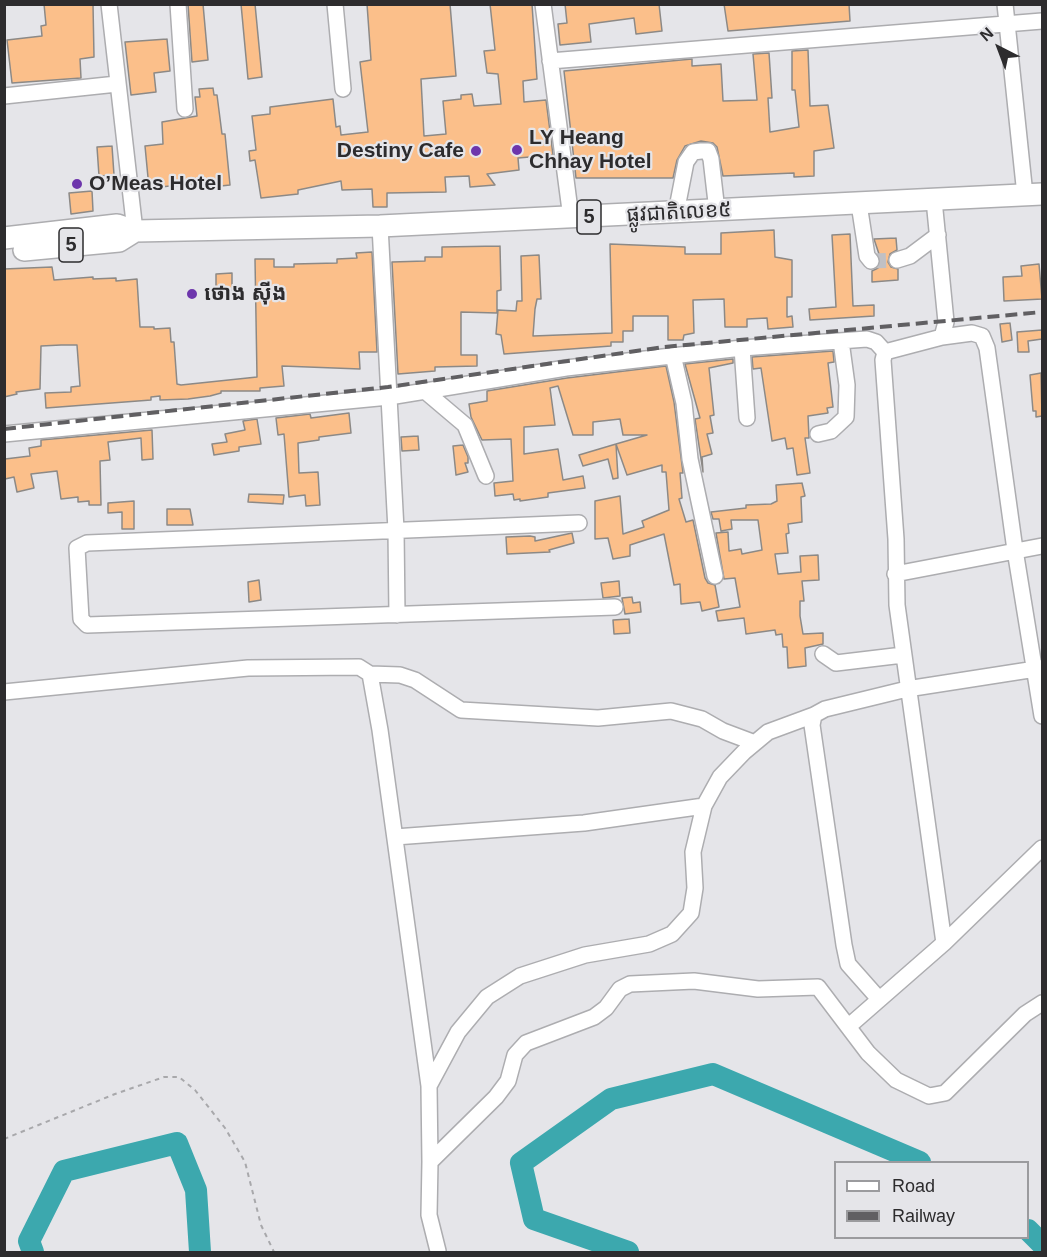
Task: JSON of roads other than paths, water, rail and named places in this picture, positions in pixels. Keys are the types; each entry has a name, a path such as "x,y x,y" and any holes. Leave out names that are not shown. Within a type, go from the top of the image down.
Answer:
{"highway":[{"name":"ផ្លូវជាតិលេខ៥","path":"4,238 117,225 135,231 380,226 1034,195"},
{"name":"ផ្លូវជាតិលេខ៥","path":"4,252 119,240 135,231"}],"street":[{"path":"110,4 135,231"},
{"path":"178,4 185,109"},
{"path":"335,4 343,89"},
{"path":"543,4 571,218"},
{"path":"1005,4 1034,195"},
{"path":"550,61 1007,22 1042,21"},
{"path":"4,96 117,84"},
{"path":"676,213 686,162 693,152 701,151 708,152 711,159 717,211"},
{"path":"934,200 946,322 942,337"},
{"path":"859,204 867,256 871,261"},
{"path":"380,226 396,530 397,615"},
{"path":"897,260 910,256 938,236"},
{"path":"885,352 942,337 972,333 982,336 987,348 1015,550 1039,668 1042,716"},
{"path":"4,434 389,397 566,368 673,354 841,340 867,339 876,342 885,352 897,547 895,574 903,655 944,943"},
{"path":"818,434 831,431 846,417 847,385 841,340"},
{"path":"742,348 747,418"},
{"path":"673,354 684,403 690,459 715,576"},
{"path":"426,392 465,425 486,476"},
{"path":"579,523 87,543 77,548 81,619 87,625 615,607"},
{"path":"895,574 1042,546"},
{"path":"824,654 836,663 903,655"},
{"path":"4,693 248,668 358,667 369,674 400,675 415,680 461,710 598,718 671,711 702,719 723,731 755,742"},
{"path":"429,1086 458,1032 487,997 520,976 585,955 648,944 672,934 691,913 694,888 693,852 704,806 720,777 768,732 814,716 825,709 907,689 1039,668"},
{"path":"369,674 395,837 429,1086 429,1215 438,1251"},
{"path":"814,716 812,724 848,964 879,999"},
{"path":"395,837 584,824 704,806"},
{"path":"849,1026 944,943 1042,848"},
{"path":"430,1162 496,1097 508,1080 515,1055 526,1043 594,1017 606,1008 620,989 630,984 694,981 759,989 818,987 868,1053 896,1080 930,1096 945,1093 1025,1014 1042,1003"}],"waterway":[{"path":"628,1252 534,1219 521,1163 611,1099 713,1074 918,1161"},
{"path":"33,1252 29,1241 64,1171 177,1143 196,1190 200,1252"},
{"path":"1029,1231 1042,1244"}],"tunnel":[{"path":"871,261 897,260"}],"railway":[{"path":"4,429 388,387 664,347 1042,312"}],"place":[{"name":"LY Heang Chhay Hotel","path":"517,150"},
{"name":"Destiny Cafe","path":"476,151"},
{"name":"O’Meas Hotel","path":"77,184"},
{"name":"ថោង ស៊ីង","path":"192,294"}]}
